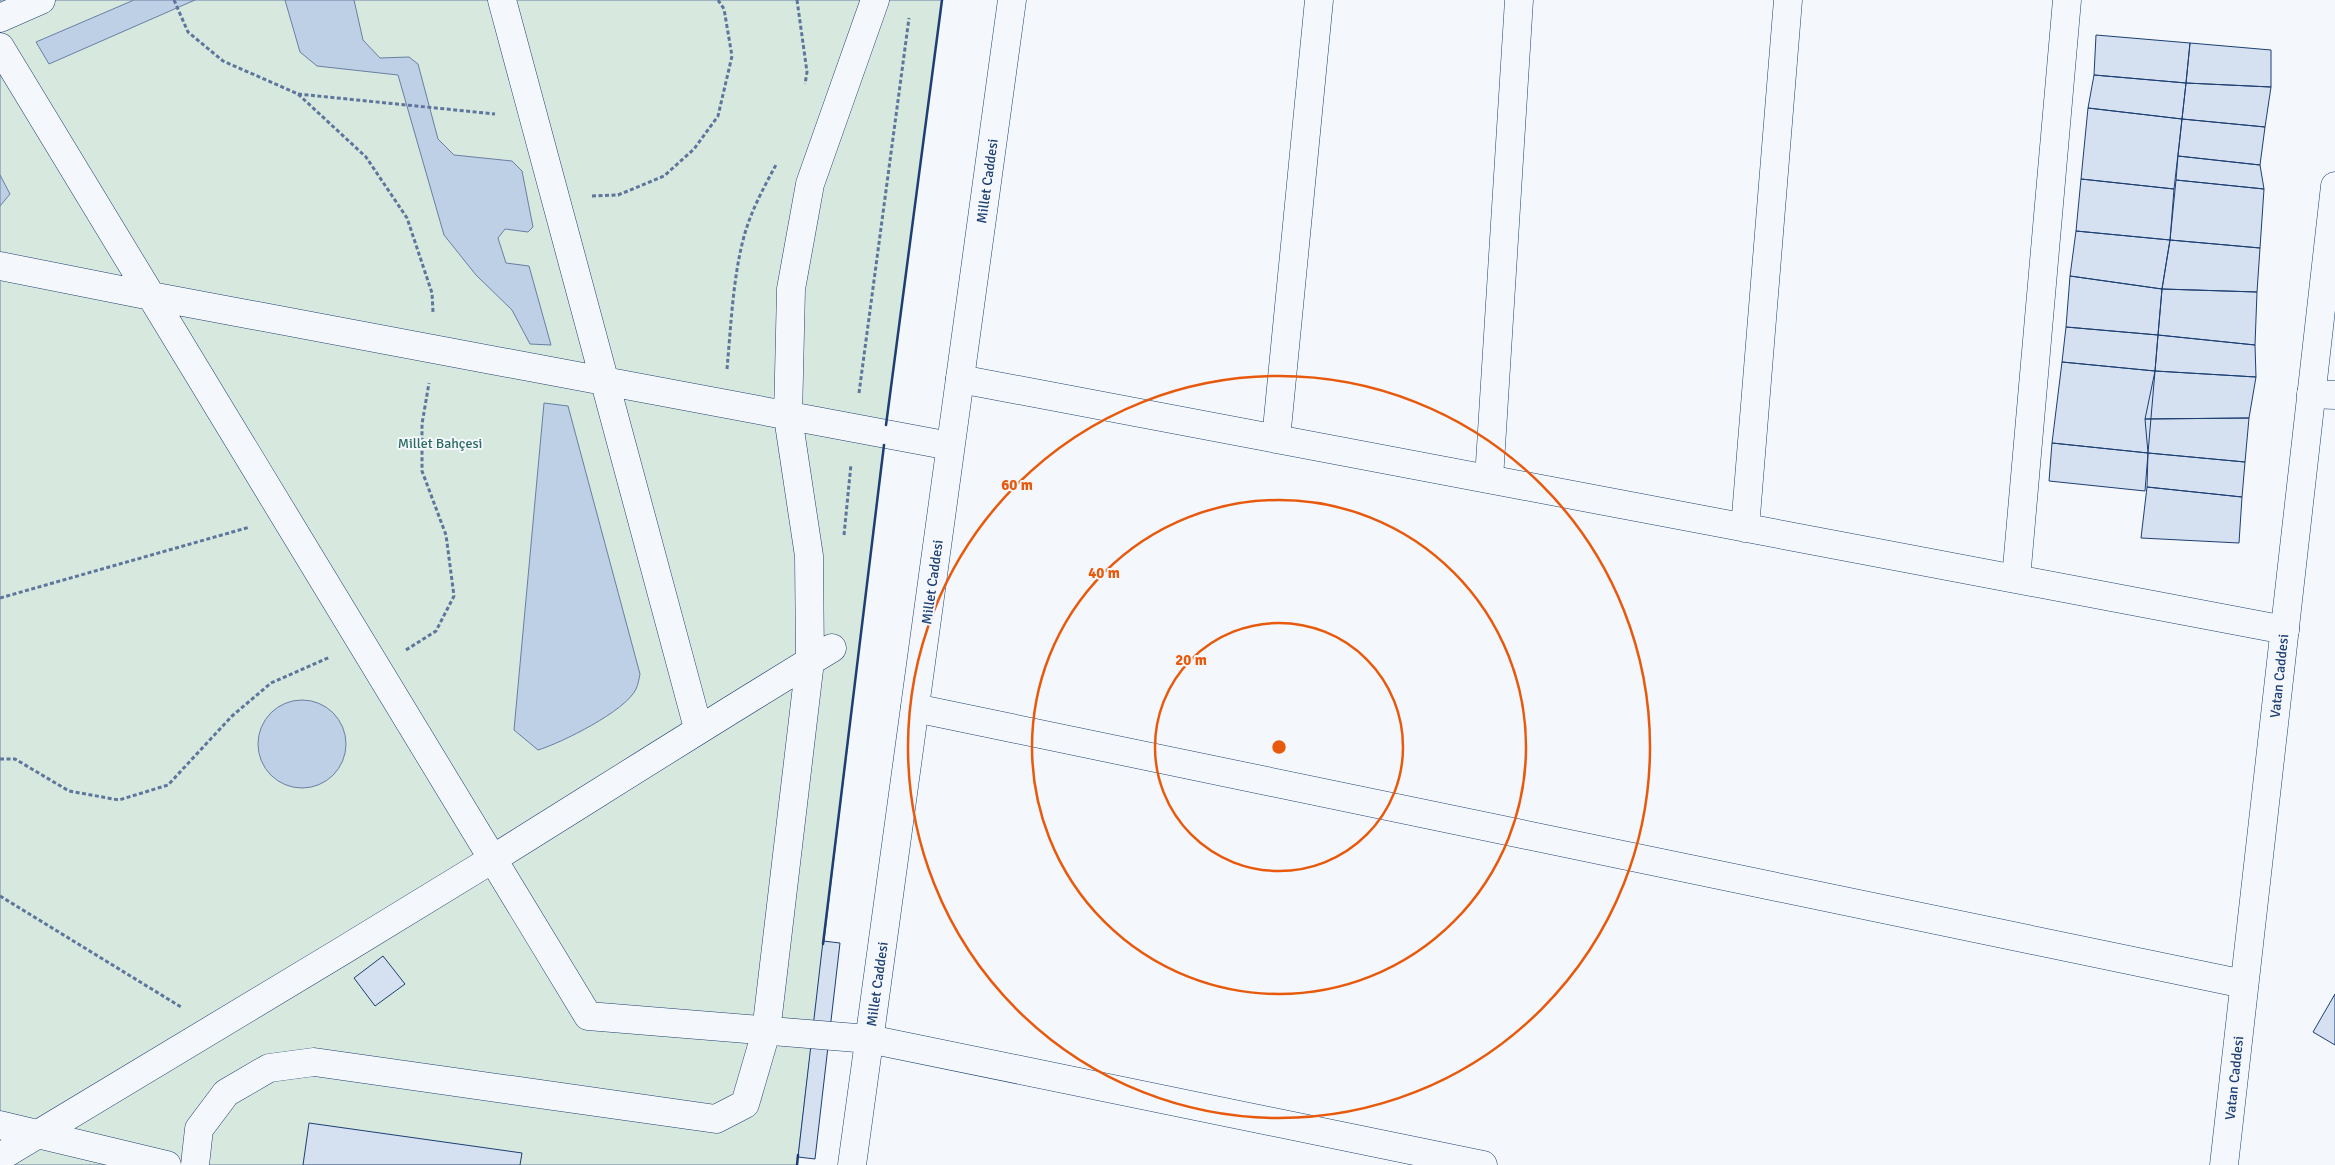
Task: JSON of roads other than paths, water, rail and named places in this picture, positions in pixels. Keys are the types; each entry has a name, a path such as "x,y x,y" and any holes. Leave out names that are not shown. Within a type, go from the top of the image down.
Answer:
{"street":[{"path":"0,18 41,0"},
{"path":"502,0 698,728"},
{"path":"195,1165 199,1129 226,1093 269,1068 314,1062 716,1119 746,1104 766,1032 821,654 809,556 788,416 790,289 810,184 875,0"},
{"name":"Millet Caddesi","path":"852,1165 1012,0"},
{"path":"1276,439 1318,0"},
{"path":"1489,479 1519,0"},
{"path":"1745,528 1788,0"},
{"path":"2016,579 2067,0"},
{"path":"0,47 588,1016 869,1040 1483,1165"},
{"name":"Vatan Caddesi","path":"2224,1165 2285,630 2323,394 2335,186"},
{"path":"0,266 950,446"},
{"path":"960,379 2285,630"},
{"path":"0,1157 216,1029 493,858 698,728 821,654"},
{"path":"915,708 2244,984"},
{"path":"0,1125 167,1165"}],"water":[{"path":"134,0 195,0 49,64 36,42"},
{"path":"285,0 354,0 363,40 380,58 409,57 418,64 438,139 454,155 512,161 522,171 533,227 528,232 505,229 498,238 506,263 529,266 551,345 530,344 512,310 476,275 444,235 398,75 317,66 300,52"},
{"path":"0,175 10,194 0,206"},
{"path":"544,403 568,406 640,674 636,689 620,707 562,741 538,750 514,730"},
{"path":"302,700 319,703 327,707 339,719 343,727 346,744 343,761 339,769 327,781 319,785 302,788 285,785 277,781 265,769 261,761 258,744 261,727 265,719 277,707 285,703"}],"park label":[{"name":"Millet Bahçesi","path":"440,443"}]}
